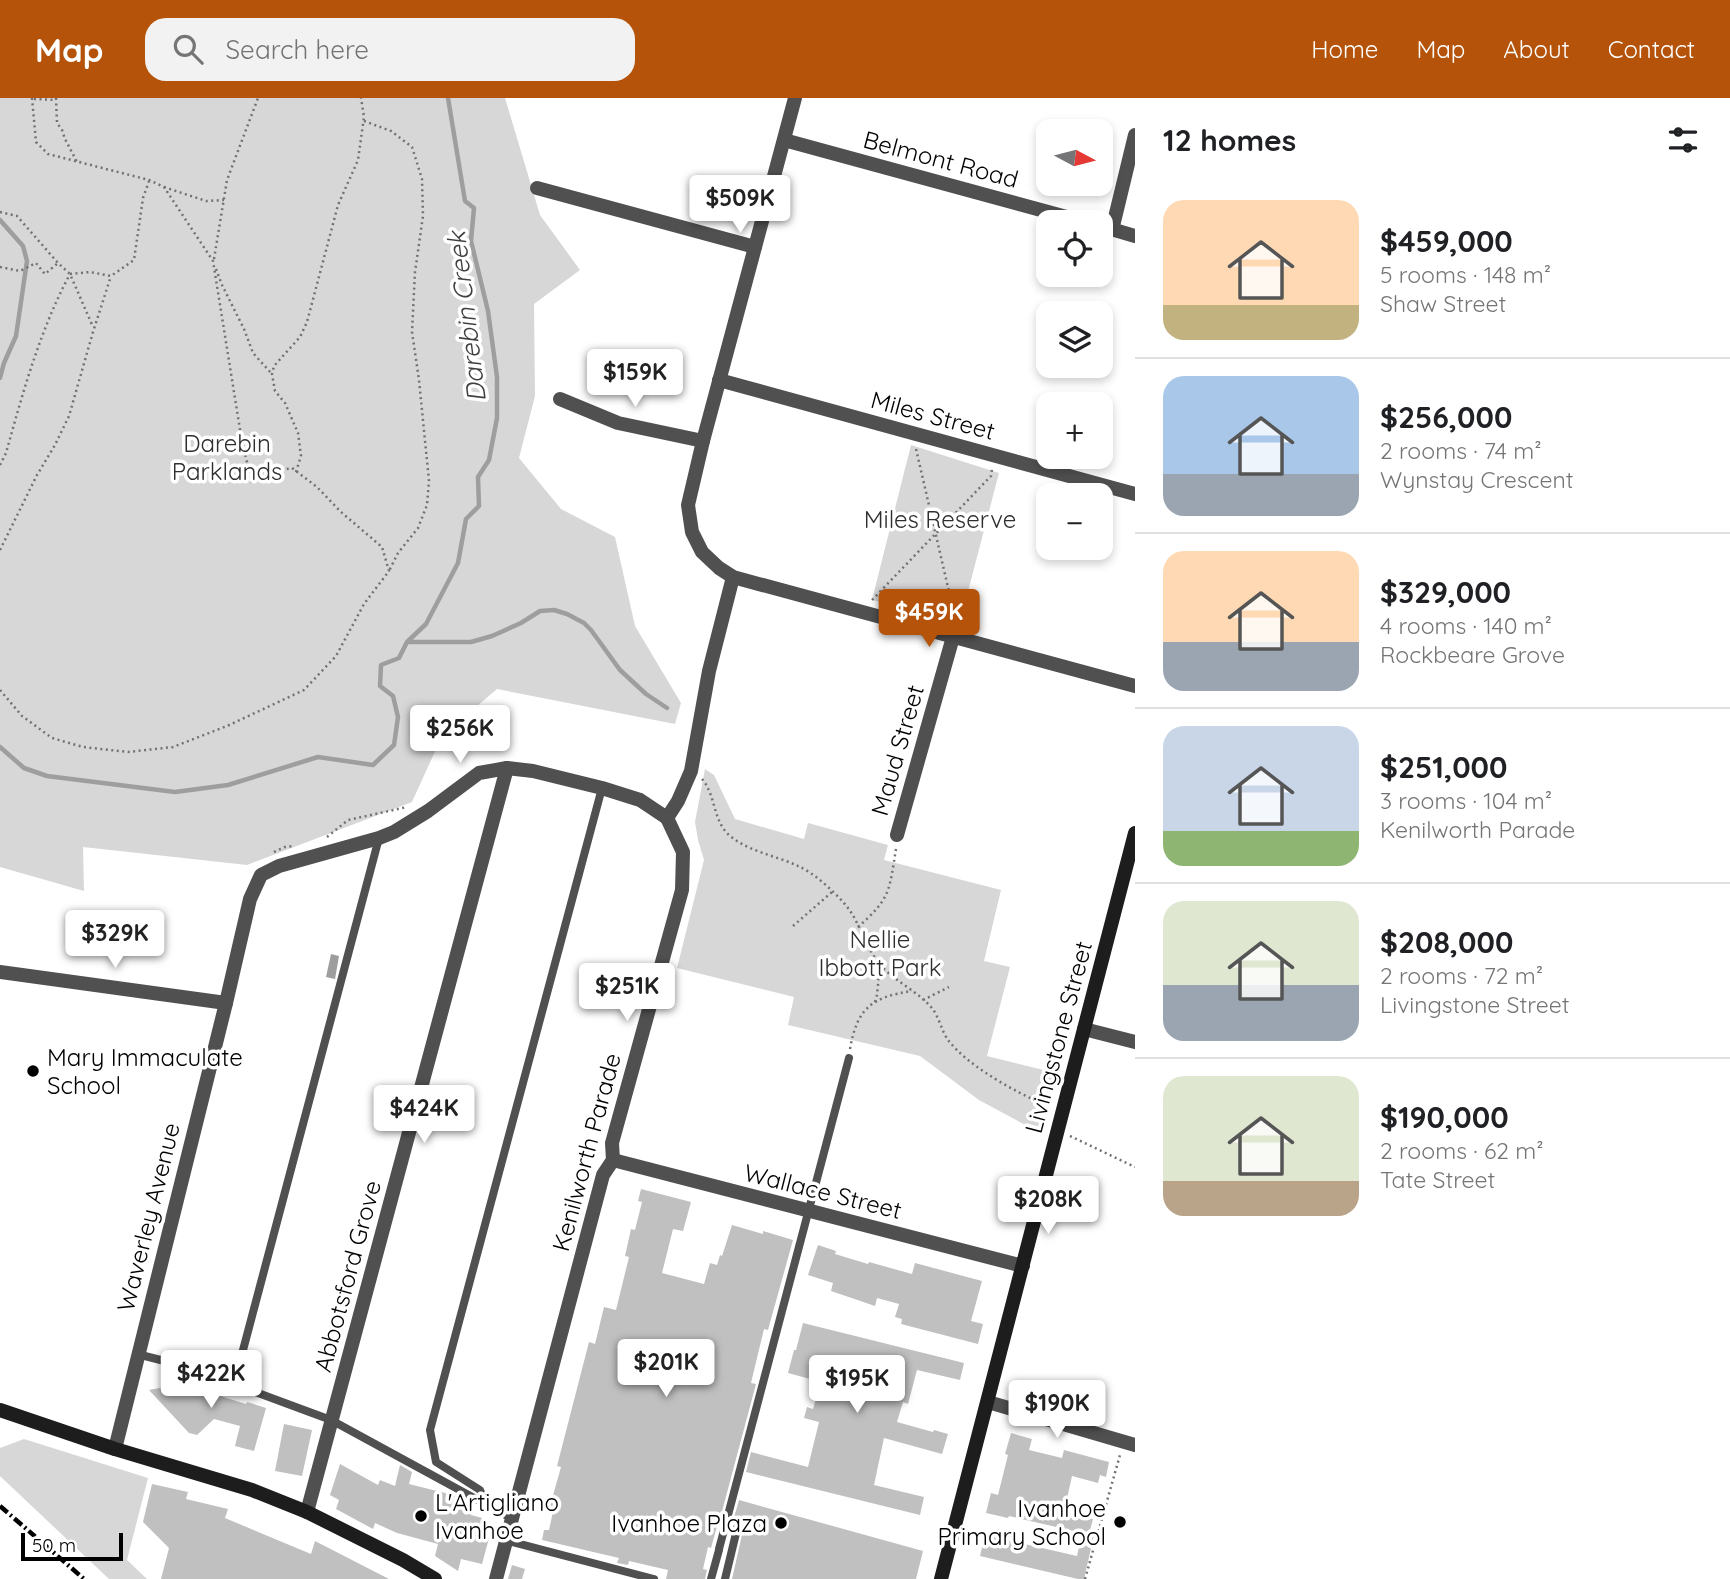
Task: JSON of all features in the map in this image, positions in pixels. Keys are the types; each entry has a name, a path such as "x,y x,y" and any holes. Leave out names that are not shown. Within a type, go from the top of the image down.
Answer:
{"main road":[{"name":"Livingstone Street","path":"941,1579 1135,832"},
{"path":"0,1410 114,1449 252,1490 307,1512 403,1560 430,1578"}],"street":[{"path":"795,98 688,505 692,532 702,552 733,577 954,630 1135,686"},
{"path":"1112,210 1135,135"},
{"name":"Belmont Road","path":"784,140 1041,210"},
{"path":"537,188 755,247"},
{"path":"1113,230 1135,236"},
{"name":"Miles Street","path":"719,380 1135,494"},
{"path":"560,399 618,423 703,441"},
{"path":"379,838 428,811 479,773 507,768 533,771 602,788 640,800 667,818 691,771 709,671 733,577"},
{"name":"Maud Street","path":"897,835 954,630"},
{"name":"Abbotsford Grove","path":"307,1512 507,768"},
{"name":"Kenilworth Parade","path":"496,1579 603,1175 613,1160 612,1143 682,890 683,852 667,818"},
{"name":"Waverley Avenue","path":"114,1449 250,899 261,875 279,866 379,838"},
{"path":"0,972 226,1003"},
{"path":"1084,1028 1135,1042"},
{"name":"Wallace Street","path":"613,1160 1023,1266"},
{"path":"988,1402 1129,1443"}],"lane":[{"path":"486,1504 480,1490 436,1462 430,1430 602,788"},
{"path":"379,838 234,1384 331,1420 511,1518"},
{"path":"711,1579 849,1058"},
{"path":"137,1354 188,1367 237,1374"},
{"path":"725,1579 738,1525"},
{"path":"505,1540 654,1579"}],"path":[{"path":"252,484 242,442 214,261 227,180 258,98"},
{"path":"296,471 301,456 298,433 285,403 275,391 272,374 274,366 300,337 307,322 338,205 358,160 364,121 361,98"},
{"path":"77,162 57,123 56,99 33,99 36,142 48,154 77,162 149,180 206,201 224,200"},
{"path":"0,690 22,716 52,738 83,747 128,752 173,747 227,726 304,690 336,656 364,604 418,528 427,505 429,481 412,332 415,272 423,216 422,178 412,147 391,131 364,121"},
{"path":"0,550 69,416 111,275 134,260 143,198 149,180"},
{"path":"164,187 214,261 253,353 272,374"},
{"path":"0,212 17,216 70,274 94,328"},
{"path":"0,267 20,271 36,263 45,274 58,263"},
{"path":"70,274 90,272 111,275"},
{"path":"0,465 38,348 54,305 70,274"},
{"path":"916,449 954,630"},
{"path":"872,600 991,476 996,456"},
{"path":"250,472 256,475 292,468 317,486 341,512 382,547 389,571"},
{"path":"691,771 700,776 709,787 720,822 727,832 745,845 799,866 845,904 880,964 932,1009 946,1038 956,1048 989,1075 1045,1105 1050,1102 1063,1106"},
{"path":"324,839 348,820 408,807"},
{"path":"858,927 887,897 892,880 897,835"},
{"path":"268,856 285,847 296,846"},
{"path":"793,926 832,892"},
{"path":"874,1002 880,964"},
{"path":"923,1000 949,987"},
{"path":"849,1058 858,1019 870,1005 897,993 912,991"},
{"path":"1073,1128 1070,1137 1135,1167"},
{"path":"1085,1579 1129,1443"}],"green space":[{"name":"Darebin Parklands","path":"0,98 505,98 540,215 580,270 534,304 535,396 519,458 561,509 615,537 635,626 681,703 675,724 497,689 442,736 412,802 247,865 83,847 84,891 0,867"},
{"name":"Miles Reserve","path":"911,445 999,473 960,622 872,600"},
{"name":"Nellie Ibbott Park","path":"705,769 714,775 735,819 804,839 808,823 888,845 884,860 1001,890 984,961 1010,967 987,1056 1056,1073 1040,1133 979,1100 920,1056 788,1025 794,997 677,968 704,860 695,822"},
{"path":"24,1439 148,1478 127,1560 147,1579 109,1579 0,1476 0,1448"}],"shaded area":[{"path":"331,954 339,956 335,979 326,977"}],"building":[{"path":"641,1189 691,1202 683,1231 673,1229 662,1273 704,1284 710,1263 717,1265 720,1255 722,1256 732,1225 793,1240 768,1330 764,1329 751,1383 756,1384 720,1519 711,1548 708,1547 703,1569 707,1570 705,1579 666,1579 668,1570 629,1561 628,1565 617,1563 619,1558 542,1540 544,1530 549,1530 554,1507 550,1506 561,1467 557,1466 589,1342 595,1344 604,1307 616,1310 629,1257 625,1256 631,1229 635,1230 642,1202 638,1201"},
{"path":"818,1245 836,1251 835,1254 912,1274 915,1263 982,1281 971,1321 983,1324 978,1344 901,1324 902,1319 895,1317 899,1304 877,1298 875,1306 831,1291 833,1283 808,1275"},
{"path":"803,1323 964,1363 960,1380 917,1370 908,1404 903,1402 897,1422 948,1434 942,1454 884,1438 874,1485 924,1497 920,1515 746,1472 751,1452 808,1467 819,1422 804,1418 807,1407 813,1409 821,1382 788,1373"},
{"path":"207,1379 215,1382 217,1395 266,1408 254,1451 235,1446 240,1426 214,1419 197,1435 189,1433 149,1390"},
{"path":"284,1424 312,1430 302,1476 275,1471"},
{"path":"1011,1433 1032,1439 1029,1450 1062,1458 1064,1450 1109,1462 1106,1477 1100,1475 1098,1483 1072,1476 1064,1512 1093,1519 1089,1534 1094,1535 1084,1579 980,1556 985,1535 1077,1556 1082,1533 986,1513 991,1493 998,1495"},
{"path":"340,1464 378,1485 380,1480 395,1486 400,1465 412,1472 409,1484 457,1496 474,1505 471,1515 486,1519 483,1529 491,1531 482,1564 461,1559 458,1571 435,1556 438,1544 397,1533 375,1523 373,1529 336,1509 339,1500 330,1495"},
{"path":"152,1484 188,1492 186,1499 228,1509 225,1518 311,1554 315,1541 389,1579 161,1579 169,1548 143,1522"},
{"name":"Ivanhoe Plaza","path":"739,1500 923,1551 916,1579 732,1579 744,1526 740,1519 733,1521"},
{"path":"512,1565 525,1569 522,1579 508,1579"}],"waterway":[{"name":"Darebin Creek","path":"0,747 24,768 47,776 175,792 228,785 318,757 373,765 394,745 398,717 393,696 380,686 381,665 399,658 407,642 426,624 458,563 466,519 479,506 478,477 489,460 497,418 497,377 488,311 471,241 474,208 465,201 448,98"},
{"name":"Darebin Creek","path":"0,220 23,246 27,261 16,336 0,378"},
{"path":"408,642 471,642 521,623 540,611 554,610 584,623 620,670 646,694 667,708"}],"railway":[{"path":"0,1506 84,1579"}],"place":[{"name":"Mary Immaculate School","path":"33,1071"},
{"name":"L'Artigliano Ivanhoe","path":"421,1516"},
{"name":"Ivanhoe Primary School","path":"1120,1522"},
{"name":"Ivanhoe Plaza","path":"781,1523"}]}
